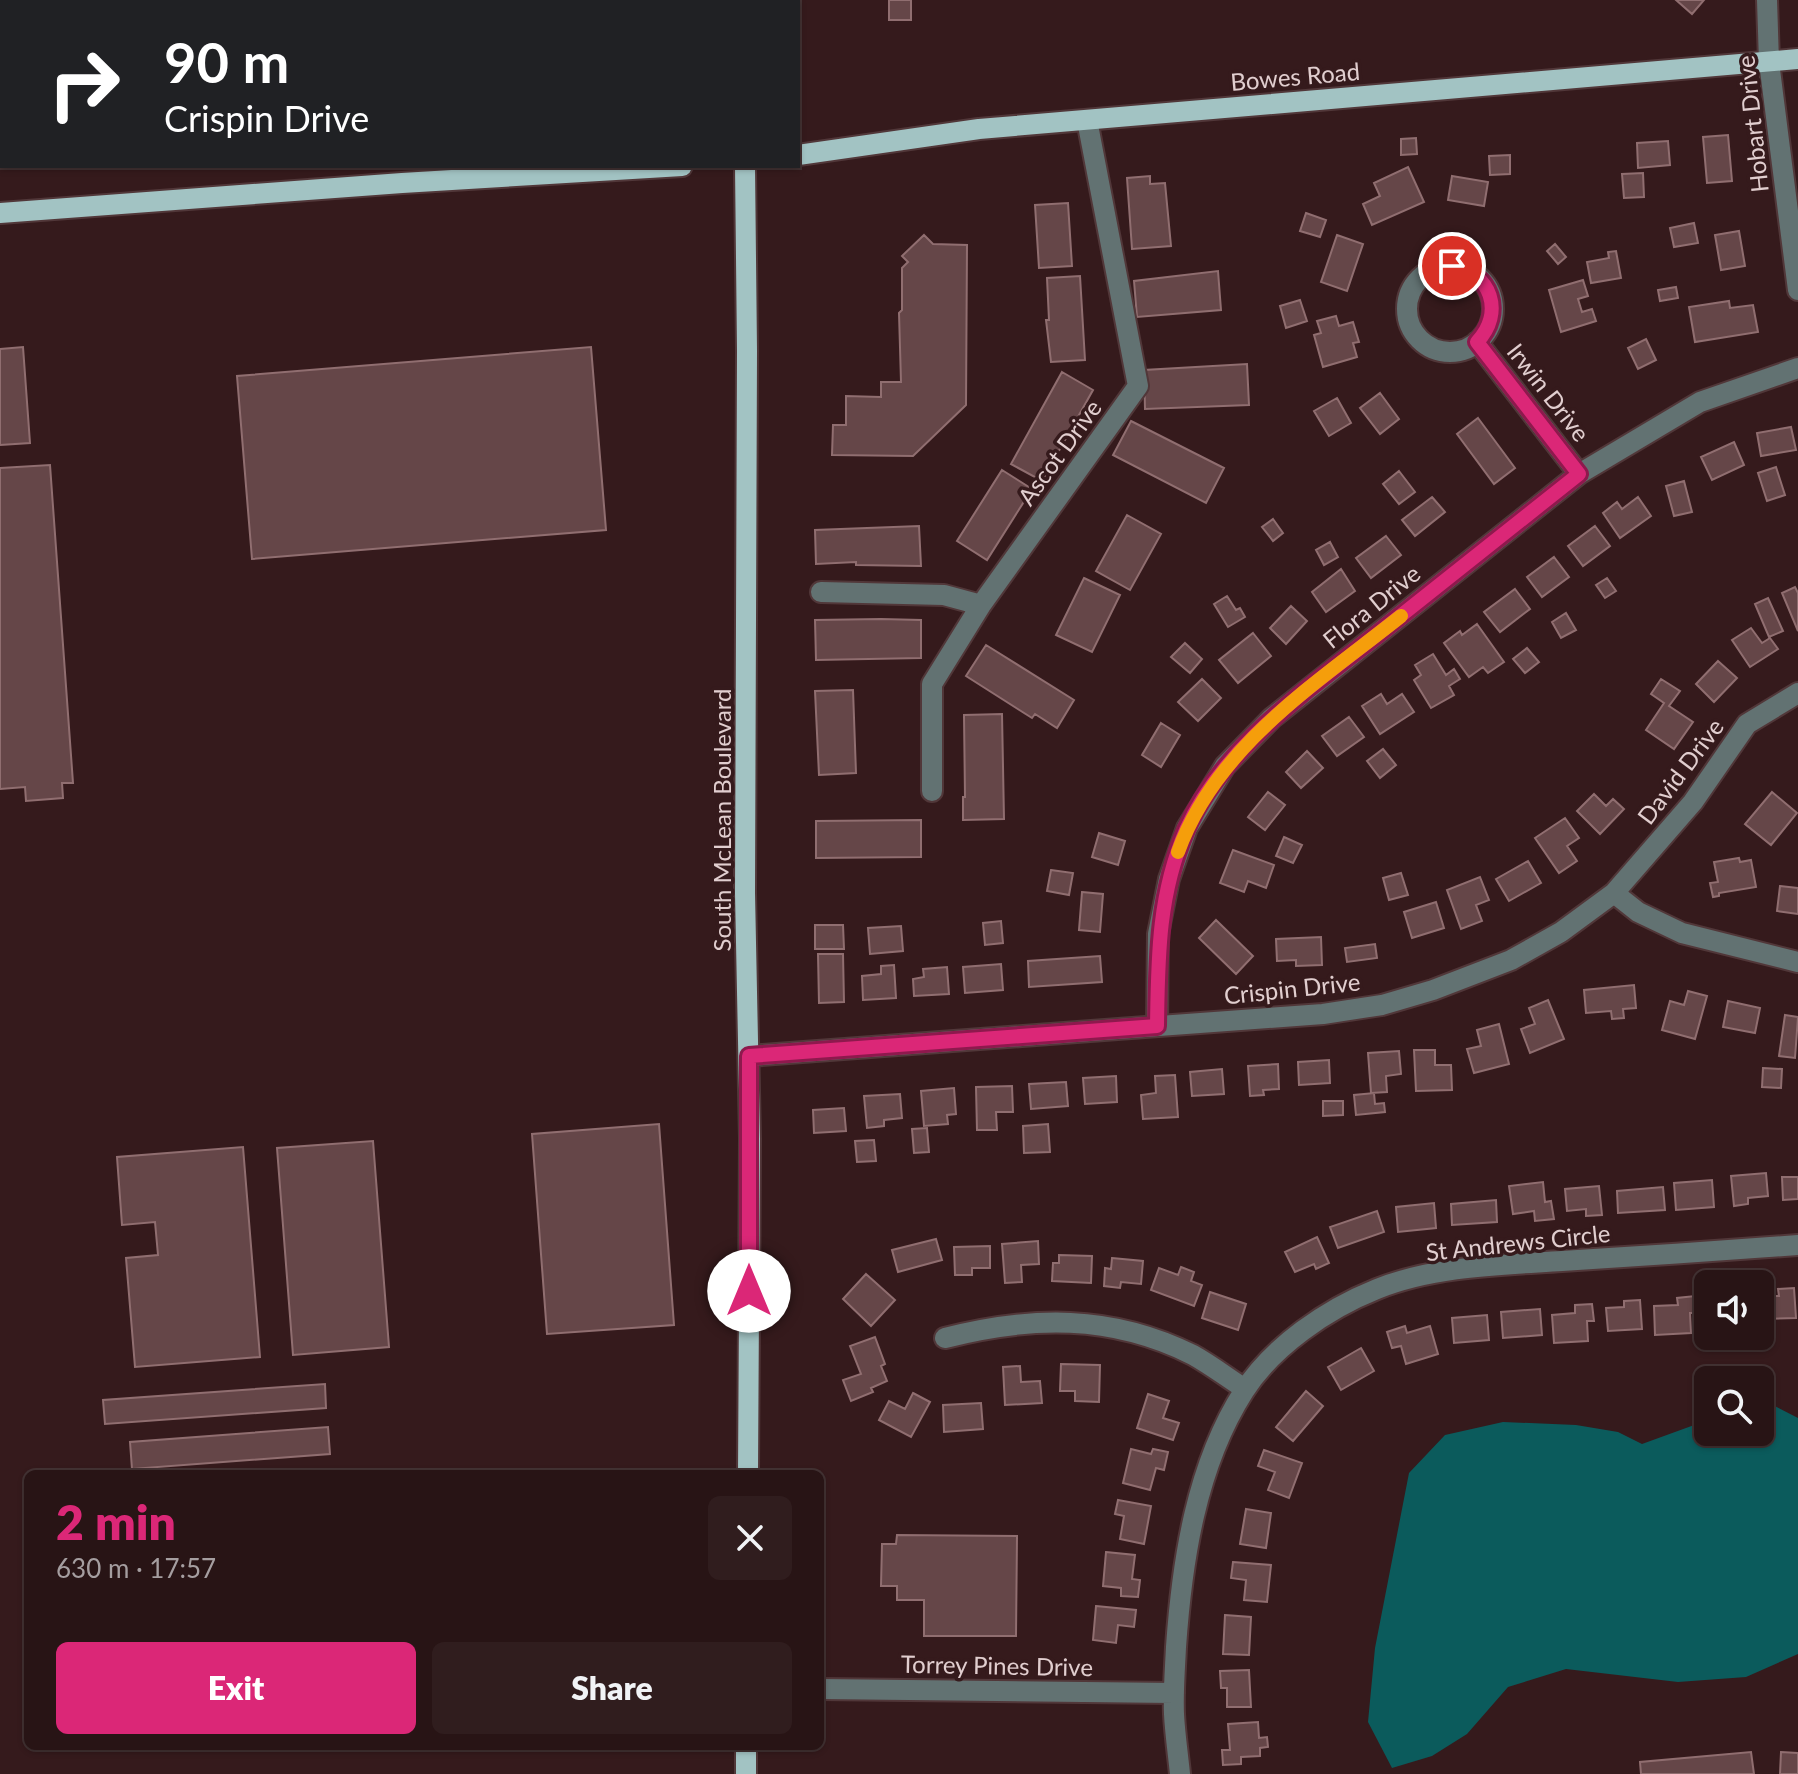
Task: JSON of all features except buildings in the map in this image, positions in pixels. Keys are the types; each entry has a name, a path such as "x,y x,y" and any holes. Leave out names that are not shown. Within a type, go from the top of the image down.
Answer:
{"main road":[{"name":"Bowes Road","path":"800,155 979,129 1798,59"},
{"path":"0,213 649,168"},
{"name":"South McLean Boulevard","path":"745,168 748,1470"},
{"path":"746,1750 746,1774"}],"street":[{"name":"Hobart Drive","path":"1767,0 1769,62 1798,290"},
{"name":"Ascot Drive","path":"932,791 932,684 981,605 1138,386 1087,120"},
{"name":"Irwin Drive","path":"1452,266 1480,278 1491,295 1493,316 1490,326 1477,342 1459,351 1438,350 1428,346 1413,332 1407,302 1415,283 1432,270 1452,266"},
{"name":"Irwin Drive","path":"1477,342 1579,474"},
{"name":"Flora Drive","path":"1157,1026 1158,934 1169,879 1187,828 1225,766 1272,718 1579,474 1700,402 1798,368"},
{"path":"821,592 944,595 981,605"},
{"name":"David Drive","path":"1614,893 1693,802 1747,724 1798,693"},
{"path":"1614,893 1638,912 1682,933 1798,962"},
{"name":"Crispin Drive","path":"749,1056 1323,1014 1382,1005 1433,990 1511,960 1561,932 1614,893"},
{"name":"St Andrews Circle","path":"1180,1774 1174,1693 1182,1581 1193,1521 1212,1456 1245,1389 1291,1340 1327,1315 1377,1289 1429,1274 1505,1265 1798,1245"},
{"path":"945,1338 991,1326 1031,1321 1100,1325 1164,1342 1195,1356 1245,1389"},
{"name":"Torrey Pines Drive","path":"824,1689 1174,1693"}],"water":[{"path":"1774,1406 1798,1418 1798,1654 1746,1677 1678,1682 1566,1669 1508,1687 1467,1734 1432,1756 1392,1768 1368,1722 1375,1648 1409,1473 1445,1435 1503,1422 1576,1425 1618,1432 1642,1444 1694,1425 1694,1446 1774,1446"}],"slow traffic":[{"path":"1178,852 1187,828 1225,766 1272,718 1401,616"}],"route":[{"path":"749,1291 749,1056 1157,1026 1158,934 1169,879 1187,828 1225,766 1272,718 1579,474 1477,342 1490,326 1493,316 1491,295 1486,286 1472,272 1452,266"}]}
